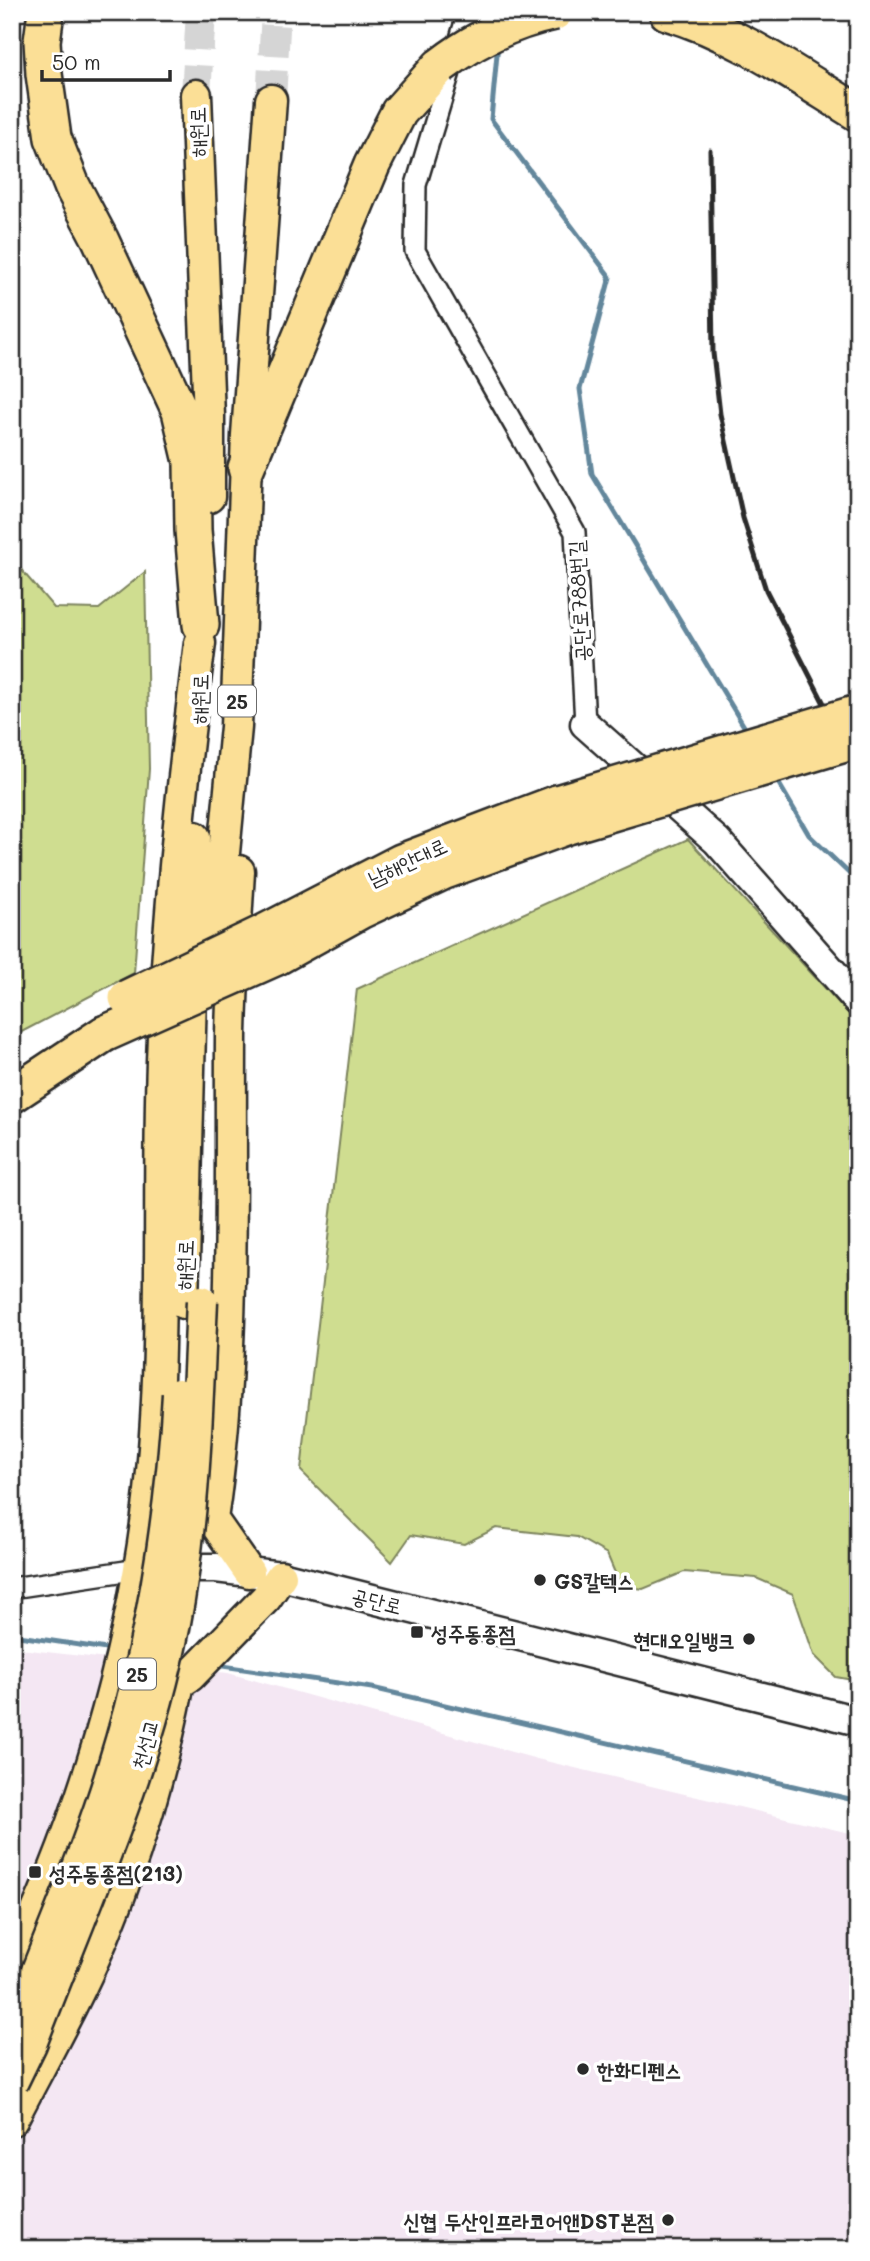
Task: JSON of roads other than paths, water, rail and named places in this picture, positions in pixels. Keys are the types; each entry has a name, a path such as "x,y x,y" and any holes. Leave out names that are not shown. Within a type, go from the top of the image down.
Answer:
{"highway":[{"path":"46,12 42,41 53,138 72,186 100,239 180,411 192,463 193,530 201,634"},
{"path":"246,468 372,165 399,112 440,66 490,33 514,23 555,12"},
{"path":"667,12 754,49 858,113"},
{"path":"719,12 797,57 858,98"},
{"path":"562,815 858,713"},
{"path":"562,815 858,740"},
{"name":"남해안대로","path":"99,1024 270,945 401,862 562,815"},
{"path":"12,1067 99,1024"},
{"path":"12,1095 99,1024"}],"main road":[{"name":"해원로","path":"192,1302 201,634 208,533 209,416 196,95"},
{"name":"해원로","path":"192,1302 214,930 236,727 246,468 271,100"},
{"path":"12,1965 21,1926 82,1791 115,1677 136,1582 152,1456 158,1346 162,1062 169,932 180,803 201,634"},
{"path":"236,727 240,852 231,1032 230,1244 218,1478 212,1519 249,1572"},
{"name":"천선교","path":"12,2026 28,1994 112,1770 147,1633 174,1454 192,1302"},
{"name":"천선교","path":"12,2083 31,2044 136,1776 174,1629 194,1490 192,1302"},
{"path":"152,1456 159,1494 172,1509 195,1510 202,1507 218,1478"},
{"path":"12,2120 102,1940 141,1836 167,1747 179,1683 190,1676 273,1587"}],"street":[{"name":"공단로788번길","path":"468,12 416,185 415,251 575,532 585,724 717,841 858,1001"},
{"name":"공단로","path":"12,1588 136,1582 216,1568 249,1572 273,1587 858,1721"}],"waterway":[{"path":"498,43 491,119 610,277 580,389 592,474 748,733"},
{"path":"775,777 809,835 858,882"},
{"path":"12,1635 113,1650"},
{"path":"216,1665 372,1688 858,1801"}],"tunnel":[{"path":"196,95 201,12"},
{"path":"271,100 276,12"}],"railway":[{"path":"710,150 713,353 720,414 743,518 766,590 858,770"}],"place":[{"name":"GS칼텍스","path":"540,1580"},
{"name":"성주동종점","path":"417,1632"},
{"name":"현대오일뱅크","path":"749,1639"},
{"name":"성주동종점(213)","path":"35,1872"},
{"name":"한화디펜스","path":"583,2069"},
{"name":"신협 두산인프라코어앤DST본점","path":"668,2220"}]}
